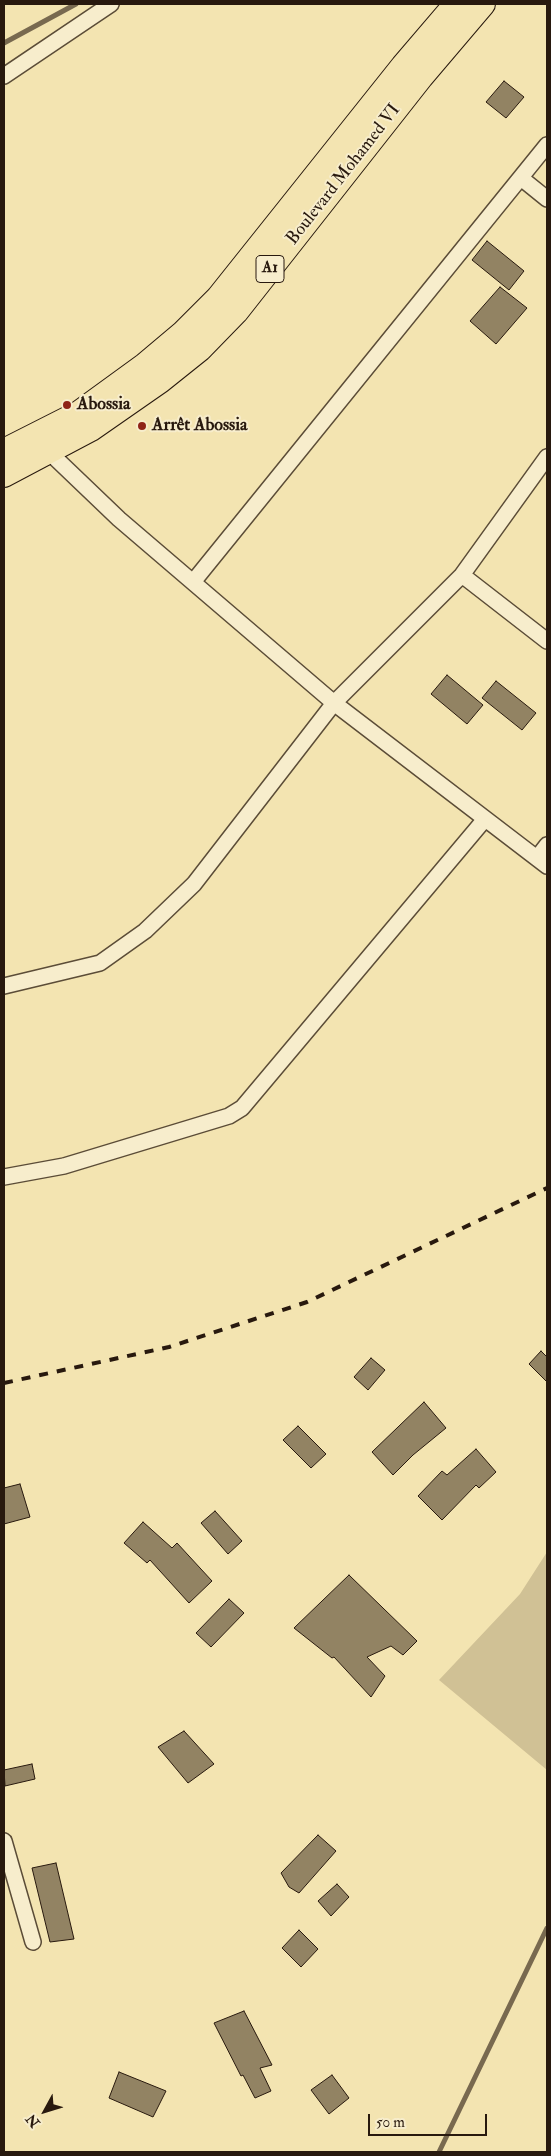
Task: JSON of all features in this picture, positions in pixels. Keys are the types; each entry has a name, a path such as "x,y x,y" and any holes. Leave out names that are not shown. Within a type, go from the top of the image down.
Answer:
{"main road":[{"name":"Boulevard Mohamed VI","path":"4,451 79,413 145,365 183,333 218,298 403,66 456,4"},
{"name":"Boulevard Mohamed VI","path":"4,475 91,429 160,381 200,349 236,312 421,77 483,4"}],"street":[{"path":"4,76 111,4"},
{"path":"192,582 547,145"},
{"path":"521,178 547,198"},
{"path":"49,452 118,519 334,704 542,862 547,845"},
{"path":"4,986 100,963 146,932 194,884 334,704 462,575 547,457"},
{"path":"462,575 547,641"},
{"path":"4,1177 64,1166 229,1116 242,1108 485,819"},
{"path":"4,1842 32,1942"}],"shaded area":[{"path":"547,1552 547,1770 439,1680 520,1594"}],"building":[{"path":"504,81 524,97 506,118 486,102"},
{"path":"487,241 524,271 509,290 472,260"},
{"path":"500,287 527,308 496,344 470,321"},
{"path":"447,675 483,705 467,724 431,694"},
{"path":"496,681 536,713 522,730 482,698"},
{"path":"541,1351 547,1357 547,1382 529,1364"},
{"path":"371,1358 385,1370 368,1390 354,1377"},
{"path":"424,1402 446,1428 413,1455 393,1475 372,1452"},
{"path":"298,1426 326,1454 311,1468 283,1440"},
{"path":"476,1449 496,1472 479,1488 476,1485 442,1520 418,1496 442,1471 447,1475"},
{"path":"20,1484 30,1517 4,1524 4,1488"},
{"path":"215,1511 242,1541 228,1554 201,1523"},
{"path":"143,1522 172,1548 177,1543 212,1581 189,1603 150,1560 147,1563 124,1543"},
{"path":"349,1575 417,1641 403,1655 391,1646 367,1657 385,1676 371,1697 334,1657 332,1658 294,1628"},
{"path":"229,1599 244,1613 211,1647 196,1633"},
{"path":"184,1731 214,1764 188,1783 158,1747"},
{"path":"32,1764 35,1779 5,1786 4,1770"},
{"path":"318,1835 336,1851 299,1893 289,1887 281,1873"},
{"path":"56,1863 74,1939 50,1942 32,1868"},
{"path":"337,1884 349,1897 331,1916 318,1901"},
{"path":"299,1930 318,1949 301,1967 282,1948"},
{"path":"244,2011 272,2065 260,2068 271,2091 255,2098 243,2075 241,2076 214,2023"},
{"path":"119,2072 166,2091 153,2117 109,2098"},
{"path":"332,2075 349,2098 329,2114 311,2090"}],"waterway":[{"path":"4,43 76,4"},
{"path":"439,2152 547,1928"}],"railway":[{"path":"4,1383 169,1347 307,1302 547,1188"}],"place":[{"name":"Abossia","path":"67,405"},
{"name":"Arrêt Abossia","path":"142,426"}]}
